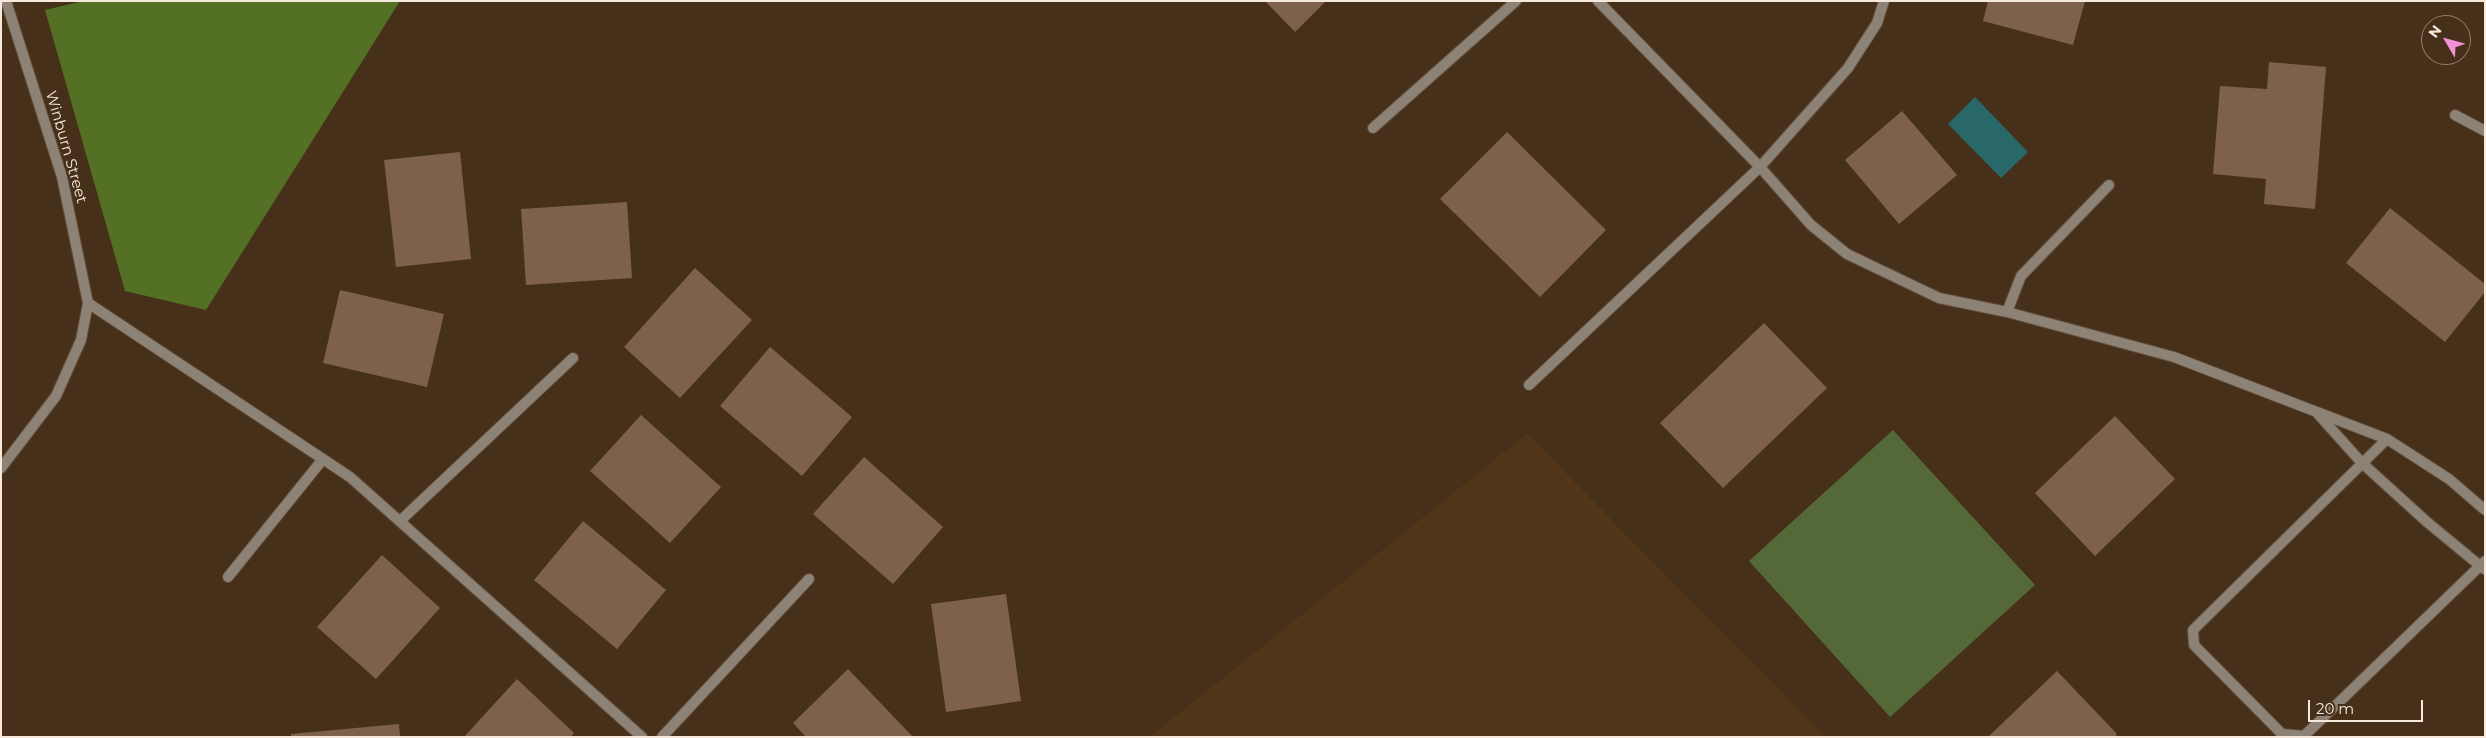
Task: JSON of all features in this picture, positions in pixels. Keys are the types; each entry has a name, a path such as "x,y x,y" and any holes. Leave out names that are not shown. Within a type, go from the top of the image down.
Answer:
{"street":[{"name":"Winburn Street","path":"6,1 62,177 88,303"},
{"path":"1373,128 1516,1"},
{"path":"1598,1 1760,167 1811,225 1847,254 1939,298 2007,312 2174,357 2387,439 2449,479 2485,510"},
{"path":"1529,385 1760,167 1848,68 1876,23 1884,1"},
{"path":"2455,115 2485,132"},
{"path":"2007,312 2021,276 2109,185"},
{"path":"1,468 56,396 81,340 88,303 350,477 642,737"},
{"path":"400,521 573,358"},
{"path":"2315,411 2362,463 2426,522 2483,565 2304,736 2282,734 2194,645 2193,630 2362,463 2387,439"},
{"path":"228,577 323,459"},
{"path":"662,737 809,580"}],"shaded area":[{"path":"1527,434 1826,737 1150,737 1209,689"}],"green space":[{"path":"83,1 400,1 206,310 125,291 45,10"},
{"path":"1893,430 2035,585 1890,717 1749,561"}],"water":[{"path":"1975,97 2028,152 2001,178 1948,124"}],"building":[{"path":"1265,1 1326,1 1295,32"},
{"path":"1988,1 2085,1 2073,45 1983,21"},
{"path":"2269,62 2326,67 2315,209 2264,204 2266,179 2213,174 2220,86 2267,89"},
{"path":"1902,111 1957,175 1899,224 1845,160"},
{"path":"1507,132 1606,230 1540,297 1440,199"},
{"path":"460,152 471,259 396,267 384,160"},
{"path":"627,202 632,278 526,285 521,209"},
{"path":"2390,208 2485,284 2485,292 2445,342 2346,263"},
{"path":"695,268 752,320 680,398 624,347"},
{"path":"340,290 444,314 427,387 323,363"},
{"path":"1764,323 1827,388 1723,488 1660,423"},
{"path":"770,347 852,417 802,476 720,406"},
{"path":"641,415 721,487 670,543 590,471"},
{"path":"2115,416 2175,479 2095,556 2035,493"},
{"path":"864,457 943,527 893,584 813,514"},
{"path":"583,521 666,590 617,649 534,580"},
{"path":"382,555 440,608 376,679 317,627"},
{"path":"1006,594 1021,701 946,712 931,604"},
{"path":"848,669 913,737 806,737 793,723"},
{"path":"2057,671 2117,734 2115,737 1988,737"},
{"path":"517,679 574,733 571,737 464,737"},
{"path":"399,724 400,737 291,737 291,734"}]}
